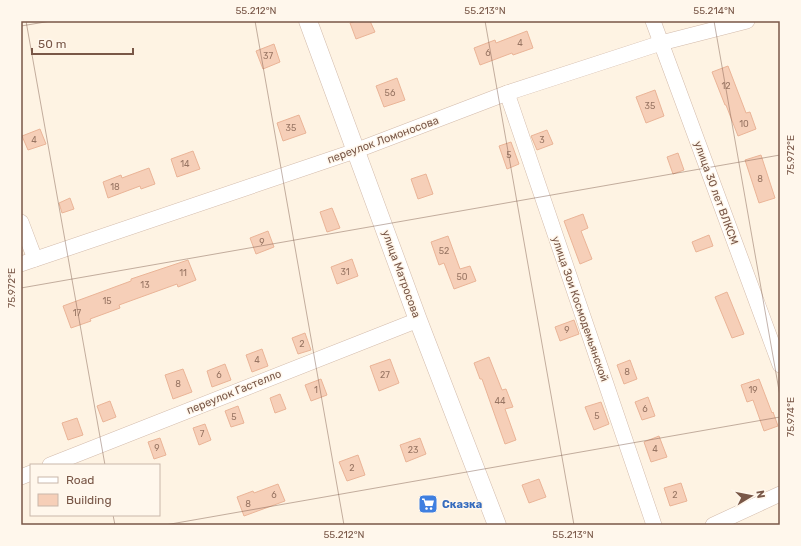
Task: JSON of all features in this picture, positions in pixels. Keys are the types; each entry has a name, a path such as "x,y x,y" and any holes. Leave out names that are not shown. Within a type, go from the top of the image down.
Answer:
{"street":[{"name":"улица Матросова","path":"308,21 418,320 497,525"},
{"name":"улица 30 лет ВЛКСМ","path":"653,21 780,365"},
{"name":"переулок Ломоносова","path":"28,261 355,151 507,93 661,43 747,21"},
{"name":"улица Зои Космодемьянской","path":"507,93 654,525"},
{"path":"21,222 28,261"},
{"name":"переулок Гастелло","path":"53,464 418,320"},
{"path":"713,525 780,494"}],"building":[{"path":"356,21 370,21 375,32 356,39 350,23"},
{"path":"527,31 533,48 513,55 512,53 480,65 474,48 495,40 496,43"},
{"path":"274,44 280,62 263,69 256,51"},
{"path":"728,66 746,113 750,112 756,129 738,136 712,72"},
{"path":"397,78 405,100 384,107 376,86"},
{"path":"655,90 664,116 646,123 636,97"},
{"path":"299,115 306,133 283,141 277,123"},
{"path":"40,129 46,144 28,150 22,136"},
{"path":"547,130 553,144 537,150 531,136"},
{"path":"511,142 519,164 507,169 499,146"},
{"path":"193,151 200,169 177,177 171,159"},
{"path":"678,153 684,170 673,174 667,157"},
{"path":"761,155 775,198 759,203 745,160"},
{"path":"149,168 155,184 141,189 140,186 108,198 103,182 121,175 122,178"},
{"path":"426,174 433,194 418,199 411,179"},
{"path":"70,198 74,209 62,213 59,203"},
{"path":"332,208 340,228 327,232 320,212"},
{"path":"583,214 588,228 581,231 592,259 580,264 564,221"},
{"path":"268,231 274,247 256,254 250,238"},
{"path":"709,235 713,246 696,252 692,242"},
{"path":"448,236 460,269 470,266 476,281 454,289 444,263 439,265 431,242"},
{"path":"352,259 358,276 337,284 331,267"},
{"path":"188,260 196,280 178,287 177,284 119,305 120,308 71,328 63,306 131,281 131,279"},
{"path":"727,292 744,334 732,338 715,297"},
{"path":"574,320 579,334 560,341 555,327"},
{"path":"305,333 311,350 298,354 292,338"},
{"path":"262,349 268,366 252,372 246,355"},
{"path":"489,357 502,390 506,389 513,407 505,409 516,440 505,444 482,379 480,379 474,363"},
{"path":"390,359 399,383 379,391 370,366"},
{"path":"630,360 637,379 624,384 617,365"},
{"path":"225,364 231,380 212,387 207,371"},
{"path":"183,369 192,392 173,399 165,375"},
{"path":"321,379 327,395 311,401 305,385"},
{"path":"759,379 778,426 764,431 753,400 747,402 741,385"},
{"path":"280,394 286,409 275,413 270,398"},
{"path":"648,397 655,416 642,420 635,402"},
{"path":"110,401 116,417 103,422 97,406"},
{"path":"601,402 609,424 594,430 585,407"},
{"path":"238,406 244,423 231,427 225,411"},
{"path":"77,418 83,435 68,440 62,423"},
{"path":"205,424 211,440 199,445 193,428"},
{"path":"659,436 667,457 651,462 644,442"},
{"path":"160,438 166,455 154,459 148,442"},
{"path":"420,438 426,454 406,462 400,445"},
{"path":"358,455 365,475 347,481 339,462"},
{"path":"539,479 546,497 529,503 522,485"},
{"path":"681,483 687,501 670,506 664,488"},
{"path":"278,484 285,501 244,516 237,497 253,491 254,493"}],"place":[{"name":"Сказка","path":"428,504"}]}
